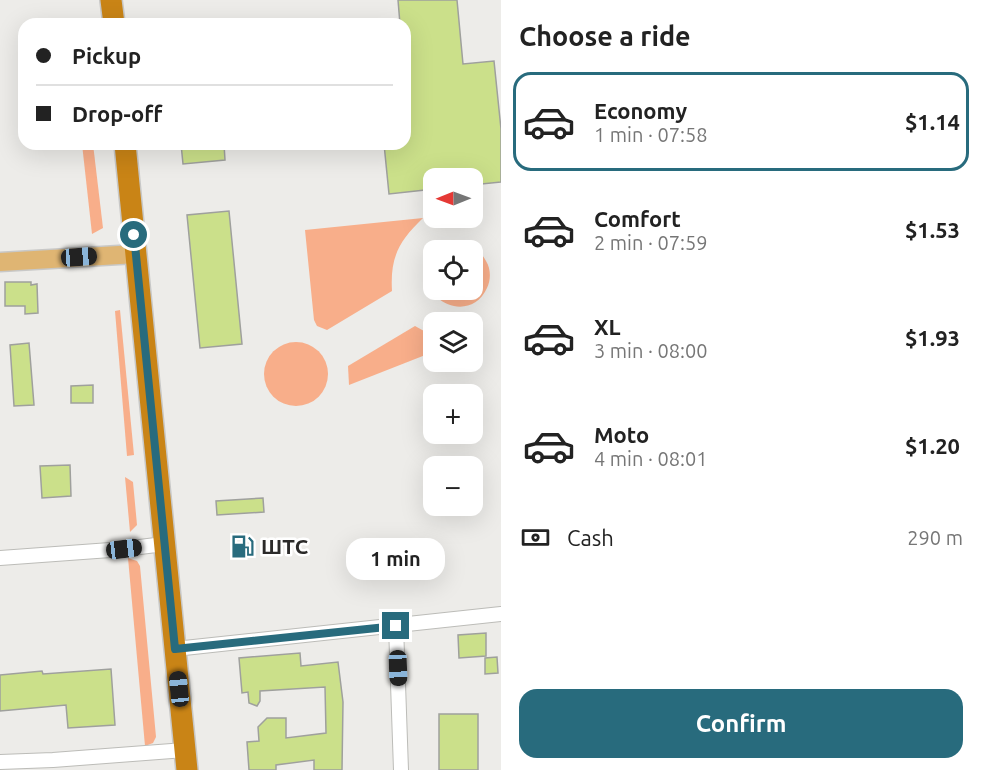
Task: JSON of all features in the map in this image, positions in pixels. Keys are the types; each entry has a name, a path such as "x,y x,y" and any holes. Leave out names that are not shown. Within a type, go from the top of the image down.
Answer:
{"highway":[{"path":"111,0 113,18"},
{"path":"126,150 186,760"}],"main road":[{"path":"0,262 136,254"}],"street":[{"path":"0,558 164,544"},
{"path":"175,649 501,614"},
{"path":"396,626 401,770"},
{"path":"0,762 53,765 186,760"}],"shaded area":[{"path":"83,150 94,150 103,228 92,234"},
{"path":"423,218 408,234 398,250 393,268 392,291 327,330 317,326 314,320 305,230"},
{"path":"483,257 490,271 487,288 483,294"},
{"path":"441,300 479,300 468,306 456,306"},
{"path":"120,310 134,455 127,456 115,311"},
{"path":"415,326 423,330 423,356 349,385 348,366"},
{"path":"296,342 314,348 322,356 328,374 322,392 314,400 296,406 278,400 270,392 264,374 270,356 278,348"},
{"path":"125,477 133,482 137,525 130,532"},
{"path":"128,558 137,561 140,566 156,737 153,743 145,746"}],"building":[{"path":"398,0 457,0 463,64 494,61 501,129 501,182 483,184 483,168 423,168 423,190 389,194 385,150 411,150 411,18 400,18"},
{"path":"182,150 224,150 225,160 183,164"},
{"path":"229,211 242,344 200,348 187,215"},
{"path":"5,282 37,284 38,313 25,314 25,306 5,306"},
{"path":"29,343 34,405 14,406 10,345"},
{"path":"93,385 93,403 71,403 71,386"},
{"path":"70,465 71,496 42,498 40,466"},
{"path":"263,498 264,512 217,515 216,501"},
{"path":"486,633 486,656 459,658 458,635"},
{"path":"300,653 301,666 338,662 343,702 342,770 314,770 314,760 276,765 276,770 249,770 247,742 259,741 258,727 267,718 286,718 286,738 326,733 325,687 260,691 260,701 257,706 249,703 248,692 242,693 239,658"},
{"path":"497,657 498,673 485,674 485,658"},
{"path":"111,669 115,725 68,728 66,705 0,711 0,675"},
{"path":"439,714 478,714 478,770 439,770"}],"place":[{"name":"ШТС","path":"243,546"}],"route":[{"path":"134,235 175,649 396,626"}]}
